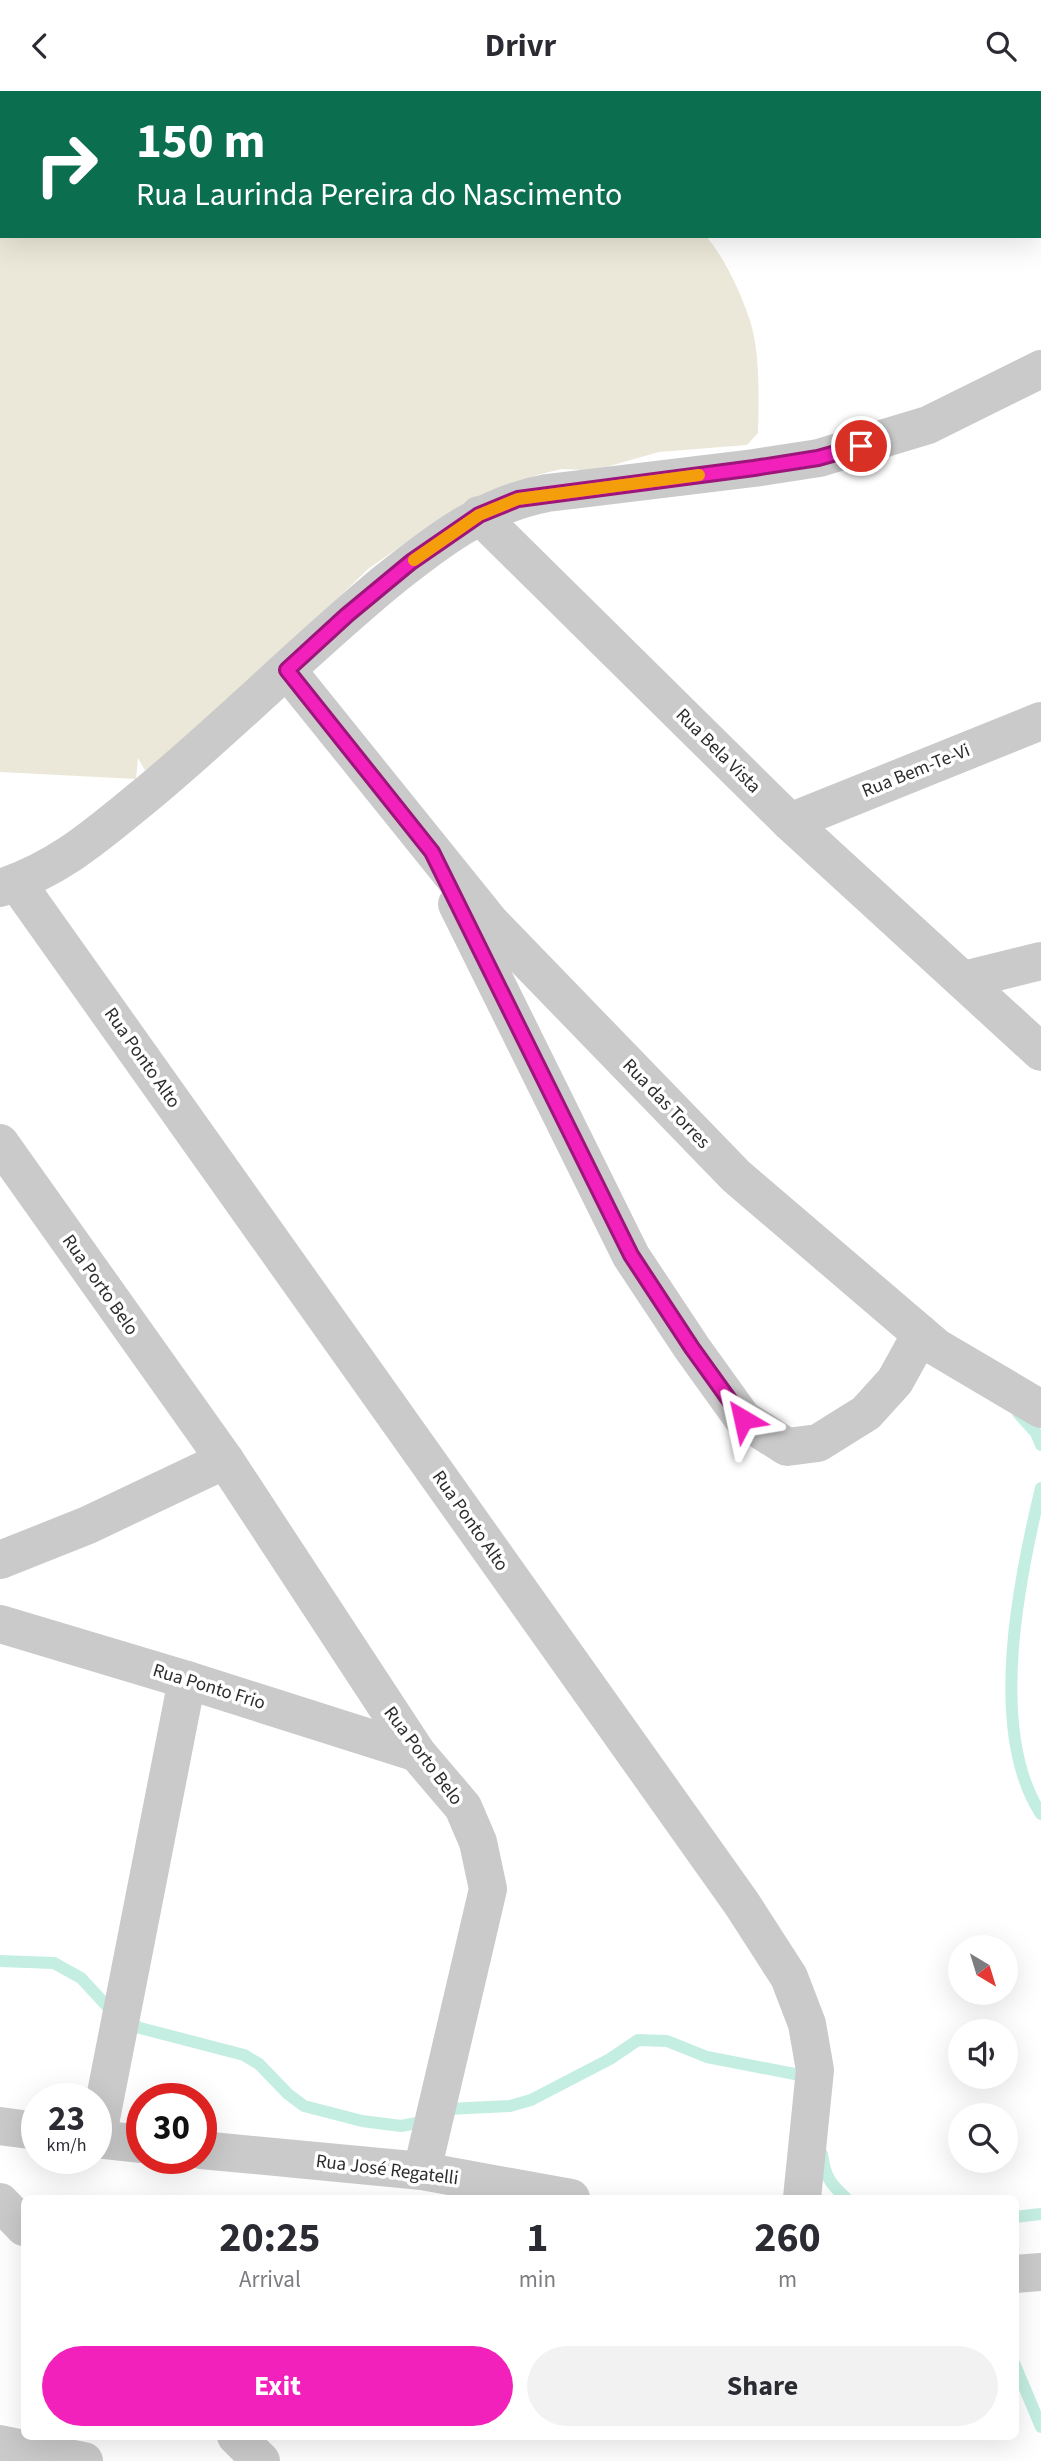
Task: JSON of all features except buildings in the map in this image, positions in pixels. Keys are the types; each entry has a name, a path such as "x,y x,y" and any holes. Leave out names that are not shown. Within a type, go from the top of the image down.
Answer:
{"street":[{"path":"8,885 58,864 105,828 196,753 347,615 411,562 479,515 518,499 547,493 818,458 928,425 1041,369"},
{"name":"Rua Bela Vista","path":"479,515 790,822 1041,1052"},
{"name":"Rua das Torres","path":"287,670 490,922 736,1176 936,1347 1041,1409"},
{"name":"Rua Bem-Te-Vi","path":"790,822 1041,720"},
{"name":"Rua das Torres","path":"432,852 631,1255 743,1419 787,1447 818,1443 866,1413 895,1381 921,1334"},
{"name":"Rua Ponto Alto","path":"8,885 742,1904 789,1977 807,2024 815,2070 802,2195"},
{"path":"964,980 1041,961"},
{"name":"Rua Porto Belo","path":"0,1143 225,1460 417,1753 463,1807 478,1842 488,1889 422,2171"},
{"path":"0,1560 88,1525 225,1460"},
{"name":"Rua Ponto Frio","path":"0,1624 417,1753"},
{"path":"108,2083 187,1680"},
{"path":"0,2126 21,2129"},
{"name":"Rua José Regatelli","path":"217,2152 422,2171 555,2195"},
{"path":"0,2202 21,2224"},
{"path":"1019,2274 1041,2272"},
{"path":"240,2440 261,2461"},
{"path":"0,2444 84,2461"}],"shaded area":[{"path":"0,238 707,238 733,278 754,336 759,393 758,433 747,445 659,452 606,467 562,469 537,475 488,495 414,537 368,569 155,776 144,769 138,758 136,779 0,772"}],"waterway":[{"path":"1018,1413 1036,1433 1041,1445"},
{"path":"1041,1488 1017,1609 1011,1698 1015,1741 1025,1780 1041,1814"},
{"path":"0,1961 54,1963 81,1978 118,2018 140,2028 244,2055 259,2064 288,2094 304,2106 362,2121 401,2126 427,2121 447,2109 510,2106 531,2100 610,2059 638,2040 667,2041 707,2057 800,2075 808,2083"},
{"path":"822,2154 829,2179 843,2195"},
{"path":"1019,2217 1041,2214"},
{"path":"1019,2375 1041,2427"}],"slow traffic":[{"path":"414,560 479,515 518,499 547,493 699,475"}],"route":[{"path":"743,1419 631,1255 432,852 287,670 411,562 479,515 518,499 547,493 754,468 818,458 861,446"}]}
